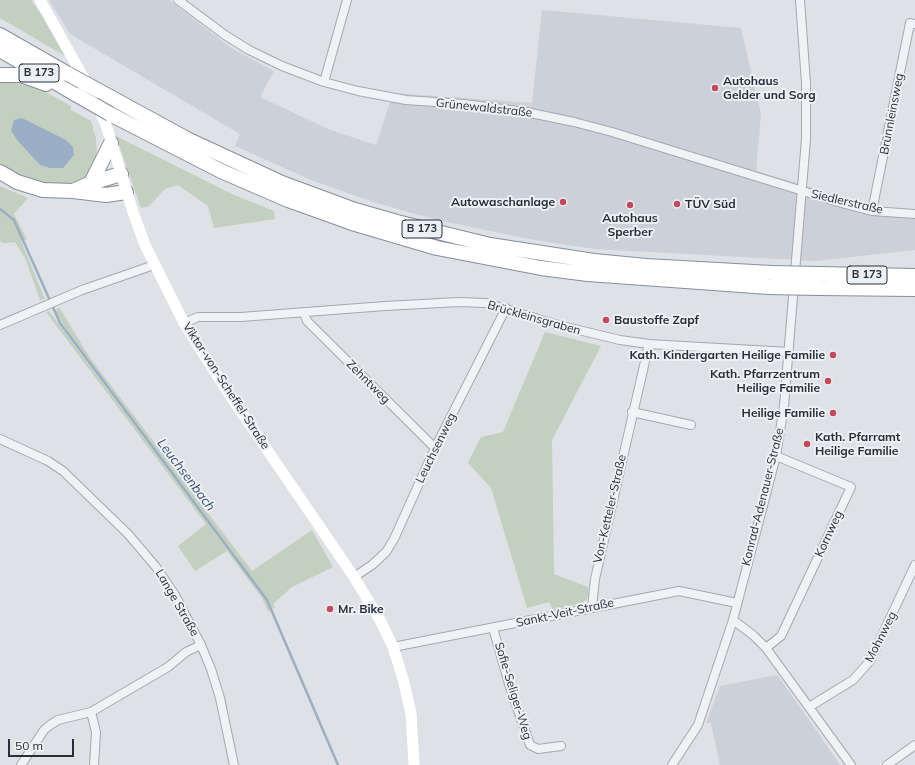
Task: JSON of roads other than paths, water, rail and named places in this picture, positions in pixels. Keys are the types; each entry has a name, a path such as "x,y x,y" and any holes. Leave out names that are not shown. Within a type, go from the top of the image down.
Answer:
{"highway":[{"name":"B 173","path":"0,35 187,139 275,180 355,210 397,222 490,245 594,261 646,266 770,273 819,281 915,290"},
{"name":"B 173","path":"0,50 110,114 214,167 288,200 352,223 437,248 541,268 588,274 769,287 819,281 915,276"},
{"path":"0,75 21,75 77,95"},
{"path":"91,183 111,143"},
{"path":"0,172 29,187 43,190 73,191 106,195 126,192"},
{"path":"73,191 91,183 121,174"}],"street":[{"name":"Viktor-von-Scheffel-Straße","path":"40,0 91,91 106,125 126,192 154,266 184,323 229,394 354,577 380,620 393,647 411,713 414,765"},
{"name":"Grünewaldstraße","path":"178,0 225,35 249,50 282,66 324,82 358,92 406,100 464,104 526,112 574,122 612,132 802,192"},
{"path":"324,82 347,0"},
{"name":"Konrad-Adenauer-Straße","path":"672,765 698,725 733,620 776,456 784,406 806,139 806,82 800,0"},
{"name":"Brünnleinsweg","path":"872,211 910,23 915,24"},
{"name":"Siedlerstraße","path":"802,192 872,211 915,214"},
{"path":"0,325 82,290 154,266"},
{"name":"Brückleinsgraben","path":"184,323 198,317 241,317 459,302 486,303 603,337 648,344 789,352"},
{"name":"Leuchsenweg","path":"354,577 372,565 386,552 435,448 506,308"},
{"name":"Zehntweg","path":"304,313 307,321 435,448"},
{"name":"Von-Ketteler-Straße","path":"592,607 595,579 648,344"},
{"path":"632,412 691,425"},
{"name":"Lange Straße","path":"0,439 41,457 63,471 128,534 156,567 168,584 201,645 211,669 220,698 234,765"},
{"name":"Kornweg","path":"766,648 781,636 851,487 776,456"},
{"name":"Mohnweg","path":"809,706 853,680 870,661 915,565"},
{"name":"Sankt-Veit-Straße","path":"393,647 560,616 592,607 679,591 737,603"},
{"path":"733,620 753,635 766,648 851,765"},
{"name":"Sofie-Seliger-Weg","path":"494,628 509,684 530,745 538,749 561,746"},
{"path":"20,765 44,730 50,725 58,720 91,712 168,667 186,652 201,645"},
{"path":"91,712 96,732 94,765"},
{"path":"887,765 915,745"}],"water":[{"path":"22,118 66,140 73,147 74,155 63,168 50,168 40,165 18,141 11,131 14,120"}],"waterway":[{"name":"Leuchsenbach","path":"0,209 14,220 60,323 267,600 338,765"}],"place":[{"name":"Autohaus Gelder und Sorg","path":"715,88"},
{"name":"Autowaschanlage","path":"563,202"},
{"name":"TÜV Süd","path":"677,204"},
{"name":"Autohaus Sperber","path":"630,205"},
{"name":"Baustoffe Zapf","path":"606,320"},
{"name":"Kath. Kindergarten Heilige Familie","path":"833,355"},
{"name":"Kath. Pfarrzentrum Heilige Familie","path":"828,381"},
{"name":"Heilige Familie","path":"833,413"},
{"name":"Kath. Pfarramt Heilige Familie","path":"807,444"},
{"name":"Mr. Bike","path":"330,609"}]}
